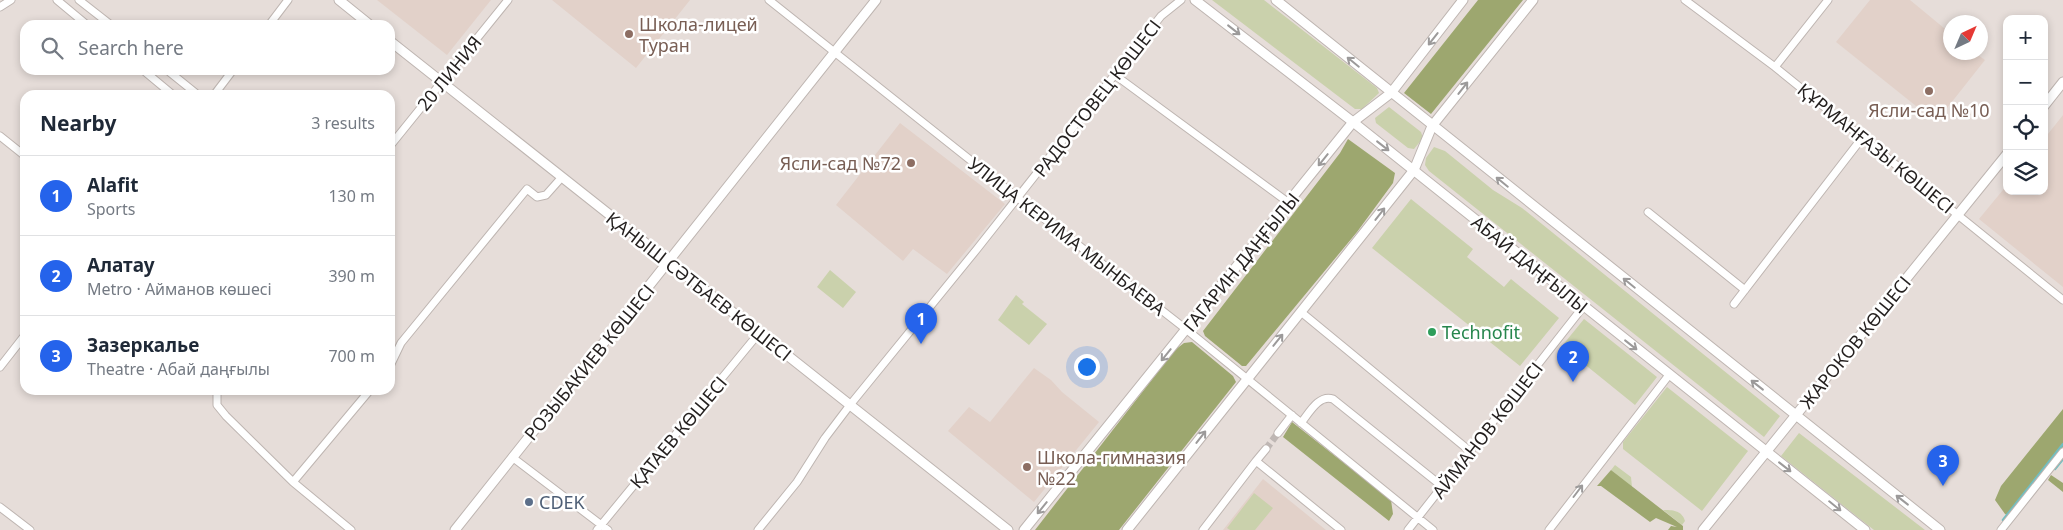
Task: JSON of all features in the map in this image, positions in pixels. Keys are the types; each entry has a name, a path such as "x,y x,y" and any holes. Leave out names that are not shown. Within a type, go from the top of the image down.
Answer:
{"main road":[{"path":"338,0 364,20"},
{"name":"РОЗЫБАКИЕВ КӨШЕСІ","path":"458,529 512,457 876,0"},
{"name":"АБАЙ ДАҢҒЫЛЫ","path":"1195,0 1414,170 1583,307 1865,530"},
{"path":"1276,0 1940,530"},
{"name":"ГАГАРИН ДАҢҒЫЛЫ","path":"1024,530 1353,122 1391,93 1463,0"},
{"path":"1127,530 1414,170 1432,126 1533,0"},
{"name":"ҚАНЫШ СӘТБАЕВ КӨШЕСІ","path":"395,45 1008,530"},
{"path":"2045,105 2063,82"},
{"name":"ЖАРОКОВ КӨШЕСІ","path":"1703,530 2003,159"}],"street":[{"path":"0,7 11,0"},
{"path":"79,0 105,20"},
{"path":"273,20 288,0"},
{"name":"20 ЛИНИЯ","path":"395,140 508,0"},
{"name":"УЛИЦА КЕРИМА МЫНБАЕВА","path":"769,0 1187,330 1432,530"},
{"name":"РАДОСТОВЕЦ КӨШЕСІ","path":"758,530 797,482 825,438 850,405 1018,198 1162,16 1181,0"},
{"name":"ҚҰРМАНҒАЗЫ КӨШЕСІ","path":"1685,0 1774,67 2063,300"},
{"path":"1774,67 1828,0"},
{"path":"61,1 82,20"},
{"path":"1115,74 1288,203"},
{"path":"149,75 167,90"},
{"path":"173,75 192,90"},
{"path":"218,90 229,75"},
{"path":"0,136 20,152"},
{"path":"1734,304 1862,138"},
{"path":"395,356 401,343 526,189 537,197 546,196 562,177"},
{"path":"1648,212 1745,290"},
{"name":"АЙМАНОВ КӨШЕСІ","path":"1408,530 1583,307"},
{"path":"1301,312 1470,452"},
{"name":"ҚАТАЕВ КӨШЕСІ","path":"598,527 759,333"},
{"path":"0,367 20,341"},
{"path":"1549,530 1669,375"},
{"path":"216,395 216,405 226,416 293,482 351,530"},
{"path":"293,482 366,395"},
{"path":"1301,422 1322,399 1326,397 1332,399 1443,487"},
{"path":"1278,433 1292,415"},
{"path":"1203,530 1266,449"},
{"path":"2001,530 2063,452"},
{"path":"512,457 598,527 608,530"},
{"path":"1256,461 1341,530"},
{"path":"0,507 30,530"}],"shaded area":[{"path":"377,0 491,0 447,55"},
{"name":"Школа-лицей Туран","path":"552,0 690,0 636,68"},
{"name":"Ясли-сад №10","path":"1870,0 1910,0 1943,27 1943,60 1985,60 1936,122 1836,42"},
{"path":"2063,115 2063,287 1979,219 2003,190 2003,195 2048,195 2048,134"},
{"name":"Ясли-сад №72","path":"900,123 1005,204 947,274 913,249 903,261 836,205"},
{"name":"Школа-гимназия №22","path":"1034,368 1051,380 1062,392 1099,422 1034,502 948,431 969,407 990,422"},
{"path":"1263,479 1326,530 1223,530"}],"green space":[{"path":"1212,0 1264,0 1377,88 1379,93 1362,109 1355,109"},
{"path":"1478,0 1523,0 1431,114 1404,93"},
{"path":"1389,107 1421,132 1423,138 1414,149 1408,148 1376,123 1375,118"},
{"path":"1348,139 1395,173 1393,183 1357,232 1246,366 1242,366 1205,336 1203,331 1340,153"},
{"path":"1434,147 1445,151 1493,190 1522,208 1780,416 1764,437 1429,171 1425,165 1426,158"},
{"path":"1411,199 1473,249 1467,257 1504,287 1511,279 1559,318 1520,366 1372,248"},
{"path":"830,270 856,292 843,308 817,287"},
{"path":"1016,295 1024,302 1022,304 1047,324 1029,345 998,320"},
{"path":"1584,319 1657,377 1635,405 1562,346"},
{"path":"1192,342 1233,376 1236,382 1119,530 1035,530 1175,350 1184,343"},
{"path":"1667,387 1748,451 1702,511 1623,449 1623,442"},
{"path":"2063,409 2063,447 2009,516 2005,514 1995,500 2001,486"},
{"path":"1292,422 1391,500 1393,514 1389,521 1283,437"},
{"path":"1799,433 1925,530 1874,530 1781,456"},
{"path":"1615,465 1631,477 1632,487 1611,470"},
{"path":"1611,470 1683,526 1683,530 1668,530 1671,526 1677,527 1656,518 1650,522 1601,486 1597,486"},
{"path":"2051,475 2063,483 2063,492 2048,480"},
{"path":"1254,493 1273,508 1255,530 1230,530 1227,528"},
{"path":"1663,510 1679,513 1684,517 1685,521 1682,525"}],"waterway":[{"path":"2003,520 2063,444"},
{"path":"2055,469 2063,459"}],"tunnel":[{"path":"1266,449 1278,433"}],"place":[{"name":"Школа-лицей Туран","path":"629,34"},
{"name":"Ясли-сад №10","path":"1929,91"},
{"name":"Ясли-сад №72","path":"911,163"},
{"name":"Technofit","path":"1432,332"},
{"name":"Alafit","path":"921,344"},
{"name":"Алатау","path":"1573,382"},
{"name":"Школа-гимназия №22","path":"1027,467"},
{"name":"Зазеркалье","path":"1943,486"},
{"name":"CDEK","path":"529,502"}]}
